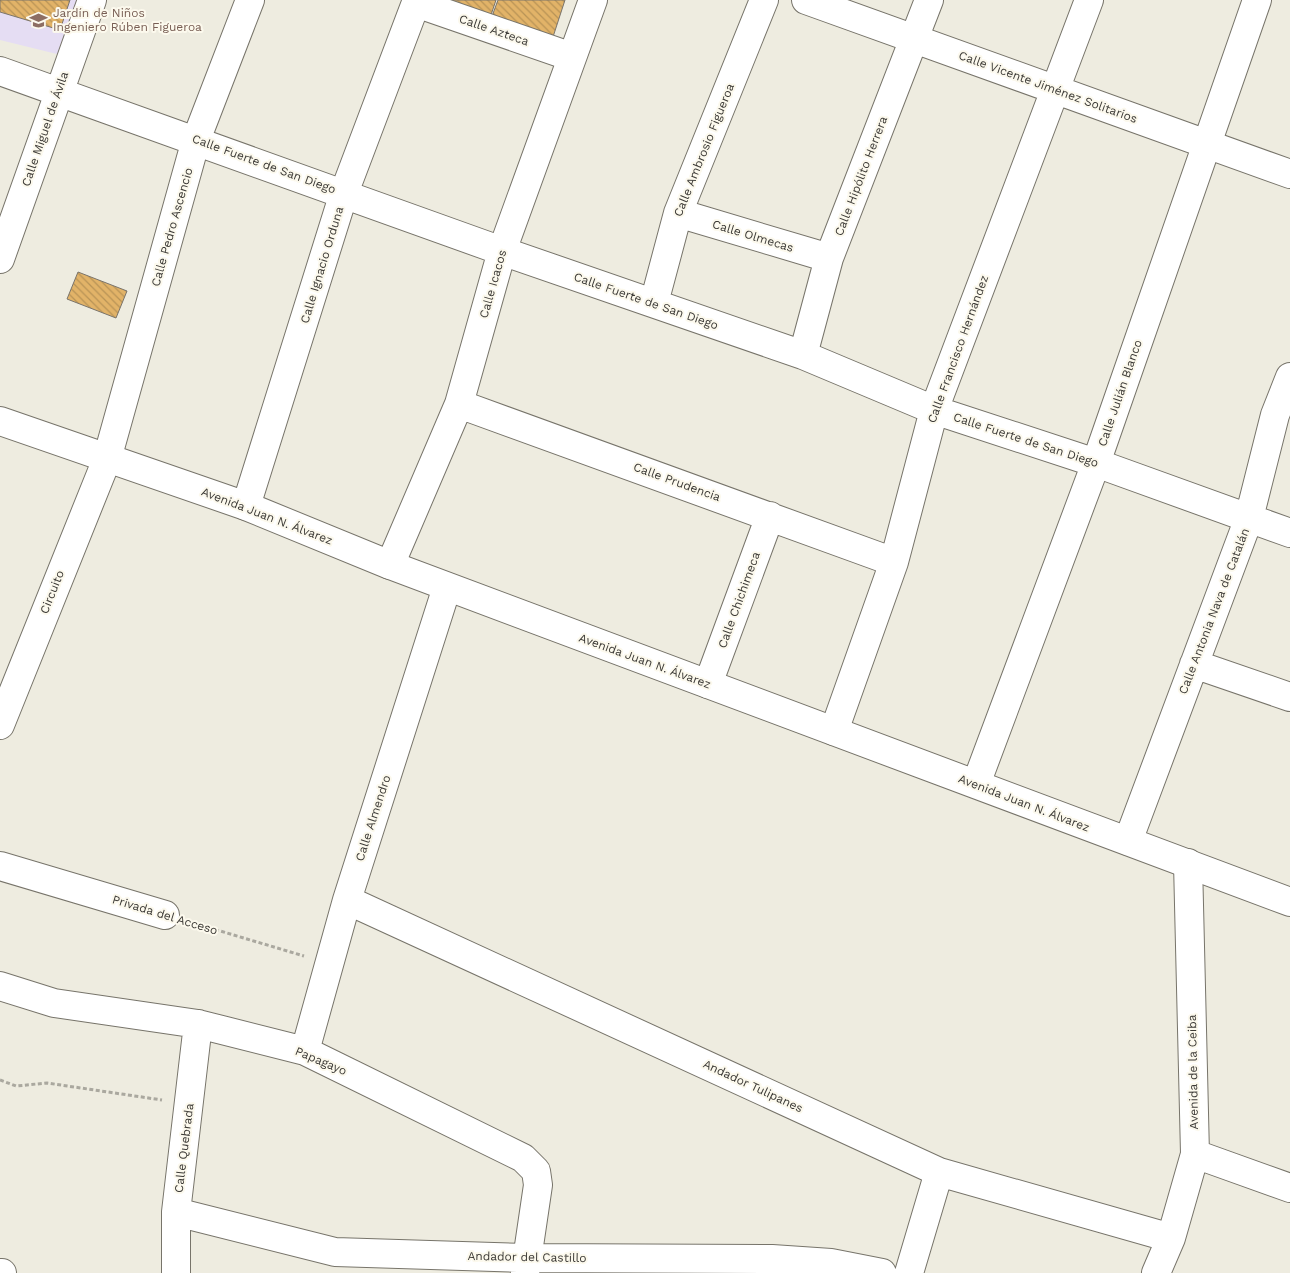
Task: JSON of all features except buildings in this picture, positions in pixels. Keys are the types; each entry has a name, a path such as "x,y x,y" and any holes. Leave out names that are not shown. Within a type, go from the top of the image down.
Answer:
{"street":[{"name":"Calle Miguel de Ávila","path":"0,259 92,0"},
{"name":"Calle Pedro Ascencio","path":"107,459 196,140 250,0"},
{"name":"Calle Icacos","path":"390,565 459,404 502,251 593,0"},
{"name":"Calle Ambrosio Figueroa","path":"654,303 678,213 764,0"},
{"name":"Calle Vicente Jiménez Solitarios","path":"806,0 1055,90 1206,142 1290,174"},
{"name":"Calle Hipólito Herrera","path":"803,355 829,258 929,0"},
{"name":"Calle Francisco Hernández","path":"834,731 894,562 934,410 1089,0"},
{"name":"Calle Julián Blanco","path":"976,784 1096,463 1206,142 1257,0"},
{"name":"Calle Azteca","path":"417,1 572,57"},
{"name":"Calle Ignacio Orduna","path":"246,506 344,193 417,1"},
{"name":"Calle Fuerte de San Diego","path":"0,71 502,251 803,355 934,410 1096,463 1290,533"},
{"name":"Calle Olmecas","path":"678,213 829,258"},
{"name":"Calle Antonia Nava de Catalán","path":"1128,841 1248,518 1275,415 1290,377"},
{"name":"Calle Prudencia","path":"459,404 894,562"},
{"name":"Avenida Juan N. Álvarez","path":"0,421 246,506 447,587 1290,902"},
{"name":"Circuito","path":"0,725 9,671 107,459"},
{"name":"Calle Chichimeca","path":"708,684 770,516"},
{"name":"Calle Almendro","path":"305,1051 347,900 447,587"},
{"path":"1194,664 1290,697"},
{"name":"Avenida de la Ceiba","path":"1156,1273 1171,1238 1195,1154 1188,864"},
{"name":"Privada del Acceso","path":"0,866 165,915"},
{"name":"Andador Tulipanes","path":"347,900 939,1172 1171,1238"},
{"name":"Papagayo","path":"0,986 54,1003 198,1024 305,1051 523,1158 536,1171 538,1185 526,1266"},
{"name":"Calle Quebrada","path":"176,1273 176,1212 198,1024"},
{"path":"1195,1154 1290,1188"},
{"path":"909,1273 939,1172"},
{"name":"Andador del Castillo","path":"176,1212 335,1252 526,1266 770,1266 831,1263 882,1273"}],"path":[{"name":"Privada del Acceso","path":"165,915 330,964"},
{"path":"0,1080 16,1086 47,1083 190,1104"}],"shaded area":[{"name":"Jardín de Niños Ingeniero Rúben Figueroa","path":"0,0 86,0 65,56 0,40"}],"place":[{"name":"Jardín de Niños Ingeniero Rúben Figueroa","path":"39,20"}]}
